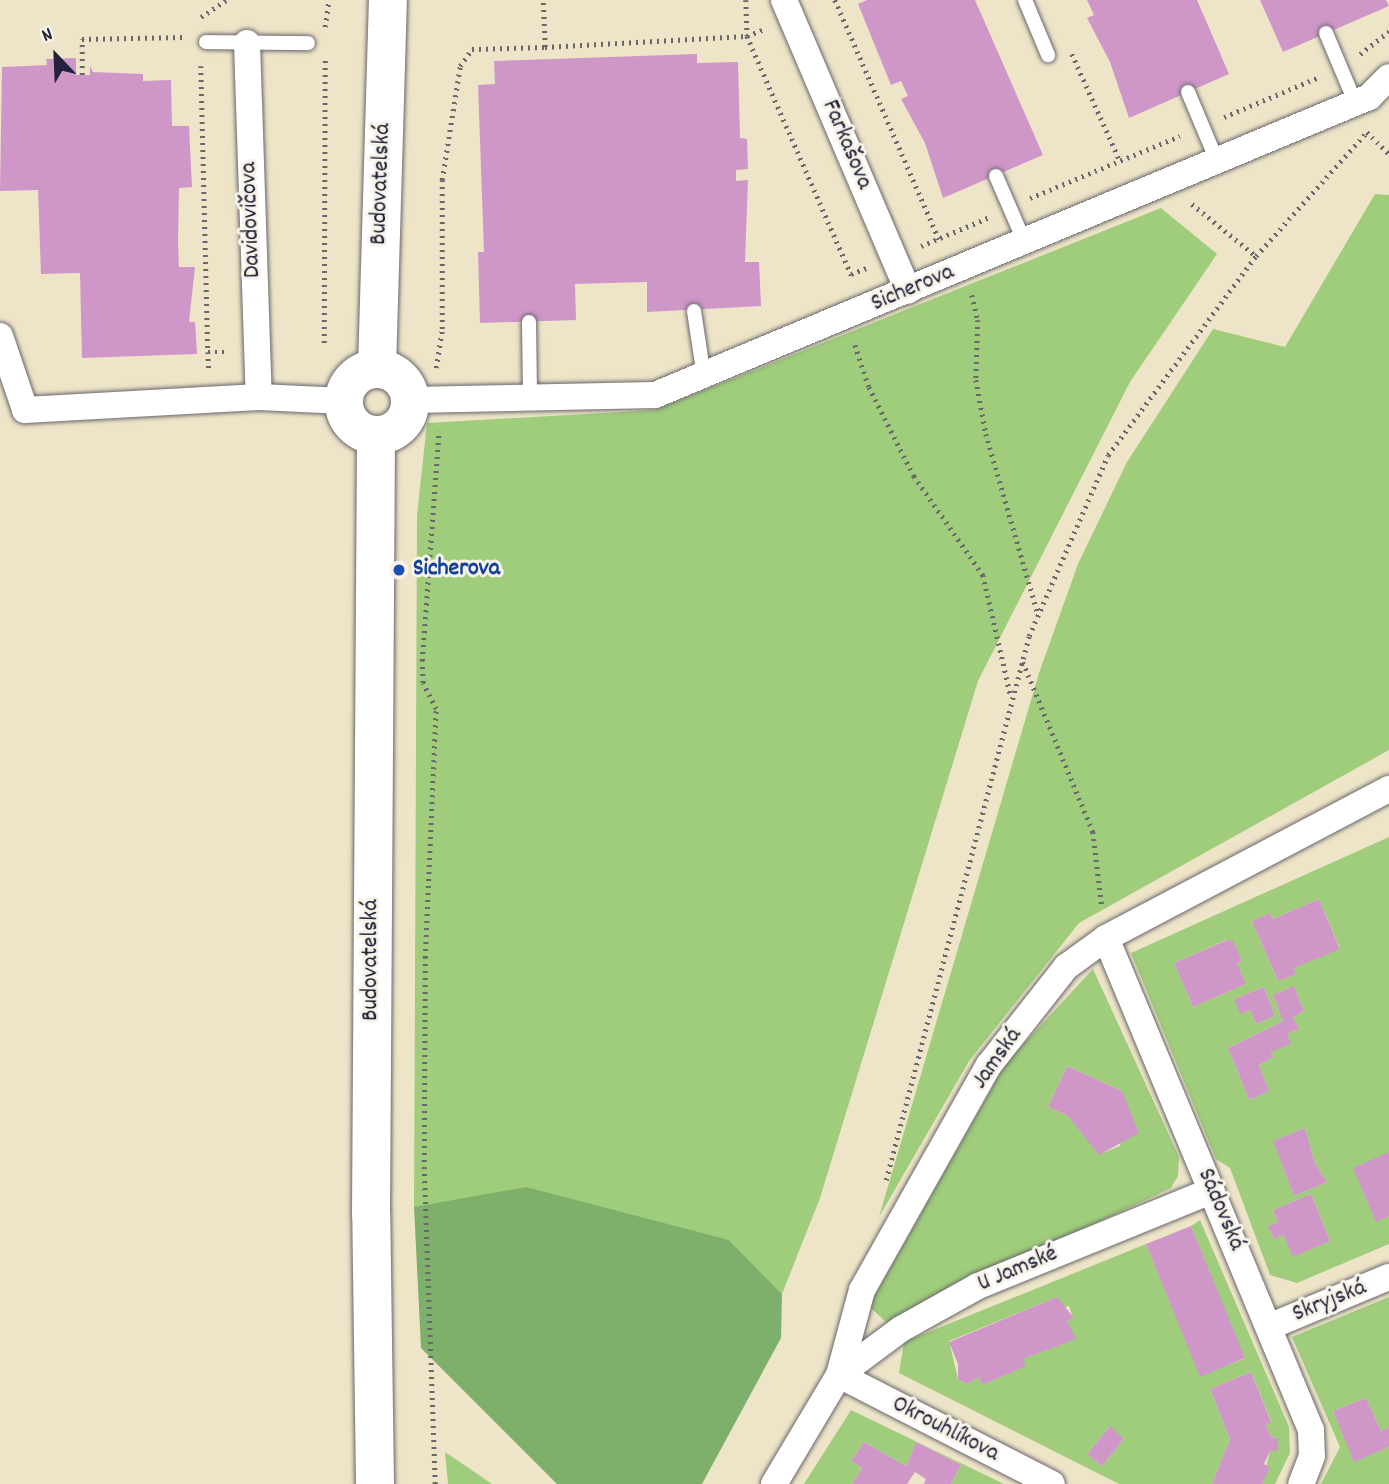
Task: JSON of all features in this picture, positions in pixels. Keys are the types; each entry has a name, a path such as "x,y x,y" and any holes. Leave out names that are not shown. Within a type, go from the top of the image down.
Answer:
{"street":[{"name":"Budovatelská","path":"377,368 388,0"},
{"name":"Farkašova","path":"784,0 908,290"},
{"name":"Davidovičova","path":"247,43 259,397"},
{"name":"Sicherova","path":"424,388 530,397 654,395 704,377 1025,243 1362,99 1389,77"},
{"path":"0,336 25,410 259,397 344,401"},
{"path":"377,368 424,388 405,421 387,434 376,435 357,429 344,401 358,375 377,368"},
{"name":"Budovatelská","path":"375,1484 371,1214 376,435"},
{"name":"Jamská","path":"774,1484 839,1375 862,1290 989,1065 1066,967 1106,939 1389,789"},
{"name":"Sádovská","path":"1106,939 1211,1191 1271,1326 1311,1430 1312,1455 1301,1484"},
{"name":"U Jamské","path":"839,1375 901,1329 978,1286 1211,1191"},
{"name":"Skryjská","path":"1271,1326 1389,1278"},
{"name":"Okrouhlíkova","path":"839,1375 1052,1484"}],"lane":[{"path":"1025,0 1048,55"},
{"path":"1326,33 1340,66 1362,99"},
{"path":"202,45 308,43"},
{"path":"1188,92 1217,161"},
{"path":"996,176 1025,243"},
{"path":"694,311 698,358 704,377"},
{"path":"529,321 530,397"}],"path":[{"path":"198,19 226,0"},
{"path":"543,0 545,47"},
{"path":"746,0 747,36 857,289"},
{"path":"835,0 938,238 959,270 978,320 976,380 986,434 1038,615"},
{"path":"851,274 1340,66 1389,31"},
{"path":"424,388 442,329 442,180 460,66 472,49 747,36"},
{"path":"82,75 82,39 202,45 208,352 240,351"},
{"path":"1048,55 1069,48 1135,195"},
{"path":"1362,99 1367,132 1389,153"},
{"path":"324,343 328,111"},
{"path":"886,1183 1023,661 1038,615 1108,455 1256,256 1367,132"},
{"path":"1160,144 1182,196 1256,256"},
{"path":"845,318 869,387 914,476 984,575 1012,700"},
{"path":"435,1484 424,1162 425,958 436,709 423,683 427,559 436,431 450,431"},
{"path":"1023,661 1093,832 1106,939"}],"green space":[{"path":"1375,194 1389,195 1389,750 1079,923 969,1061 879,1217 1039,673 1078,564 1127,462 1213,329 1285,347"},
{"path":"1161,208 1217,254 1130,382 978,681 820,1198 782,1294 729,1240 414,1207 417,515 427,423 655,410"},
{"path":"1389,837 1389,1152 1377,1221 1389,1216 1389,1244 1297,1283 1270,1275 1230,1168 1216,1159 1131,953","holes":["1319,899 1340,948 1294,968 1296,974 1278,981 1252,921 1270,913 1273,919","1226,940 1242,961 1237,963 1246,984 1193,1007 1174,963","1294,986 1304,1011 1293,1017 1299,1029 1287,1034 1271,1052 1273,1057 1259,1065 1269,1091 1249,1100 1228,1048 1283,1021 1273,995","1264,987 1275,1016 1256,1024 1250,1010 1234,999","1305,1128 1315,1163 1327,1182 1294,1196 1274,1141","1311,1194 1330,1241 1293,1256 1283,1235 1274,1239 1269,1226 1278,1222 1273,1210"]},
{"path":"1093,969 1179,1157 1178,1176 1171,1188 886,1322 869,1306 1006,1063","holes":["1067,1066 1122,1091 1120,1146 1100,1154 1068,1116 1048,1107"]},
{"path":"526,1187 729,1240 782,1294 781,1338 702,1484 557,1484 421,1348 414,1207"},
{"path":"1200,1220 1289,1427 1290,1453 1275,1484 1262,1484 1270,1451 1278,1451 1278,1438 1271,1437 1266,1424 1271,1421 1251,1372 1210,1389 1230,1439 1212,1484 1119,1484 899,1373 904,1342 1146,1244 1200,1376 1244,1359 1191,1226","holes":["1057,1297 1062,1308 1069,1306 1073,1318 1067,1321 1075,1339 1023,1359 1025,1366 982,1385 979,1377 967,1384 958,1379 949,1341","1109,1427 1124,1439 1102,1466 1087,1454"]},
{"path":"1389,1297 1389,1427 1381,1431 1366,1398 1333,1411 1354,1461 1389,1447 1389,1484 1321,1484 1340,1447 1292,1337"},
{"path":"851,1410 1004,1484 951,1484 961,1465 916,1442 906,1466 864,1442 851,1461 862,1468 852,1484 804,1484"},
{"path":"445,1452 492,1484 448,1484"}],"building":[{"path":"867,0 975,0 1043,155 943,198 925,143 901,99 908,96 901,81 891,85 858,4"},
{"path":"1087,0 1197,0 1229,74 1129,118 1110,62 1087,18 1094,15"},
{"path":"1260,0 1386,0 1389,6 1283,52"},
{"path":"697,54 697,63 738,62 740,138 747,139 748,169 736,170 736,181 748,180 745,262 759,262 761,306 647,312 647,282 575,284 576,320 480,323 478,252 484,252 478,85 495,84 494,61"},
{"path":"76,58 76,75 90,75 90,66 93,72 143,74 143,81 171,80 172,126 189,126 192,187 179,188 178,243 179,267 195,267 189,322 195,322 197,354 82,358 80,273 41,274 38,190 0,191 2,67 47,65 46,59"},
{"path":"1319,899 1340,949 1294,968 1296,974 1278,981 1252,921 1270,913 1273,919"},
{"path":"1227,940 1233,941 1242,961 1237,963 1246,984 1193,1007 1174,963"},
{"path":"1294,986 1304,1011 1293,1017 1299,1029 1287,1034 1291,1044 1271,1052 1273,1057 1259,1065 1269,1091 1249,1100 1228,1048 1283,1021 1273,995"},
{"path":"1264,987 1275,1016 1256,1024 1250,1010 1240,1014 1234,999"},
{"path":"1067,1066 1122,1091 1139,1133 1099,1155 1068,1116 1048,1107"},
{"path":"1305,1128 1315,1163 1327,1182 1294,1196 1273,1141"},
{"path":"1389,1152 1389,1216 1376,1222 1353,1168"},
{"path":"1311,1194 1330,1241 1293,1257 1283,1235 1274,1239 1268,1226 1278,1222 1273,1210"},
{"path":"1191,1226 1245,1358 1200,1377 1146,1244"},
{"path":"1057,1297 1074,1318 1067,1321 1076,1339 1023,1359 1026,1366 982,1385 979,1377 967,1384 958,1379 958,1364 949,1342"},
{"path":"1251,1372 1271,1422 1266,1424 1271,1437 1278,1438 1278,1451 1270,1451 1264,1464 1270,1467 1262,1484 1212,1484 1230,1439 1210,1389"},
{"path":"1366,1398 1381,1431 1389,1427 1389,1447 1354,1462 1333,1411"},
{"path":"1110,1426 1124,1439 1102,1466 1087,1454"},
{"path":"864,1442 906,1466 916,1442 961,1465 951,1484 924,1484 926,1479 915,1472 907,1484 852,1484 862,1468 851,1461"}],"place":[{"name":"Sicherova","path":"399,570"}]}
